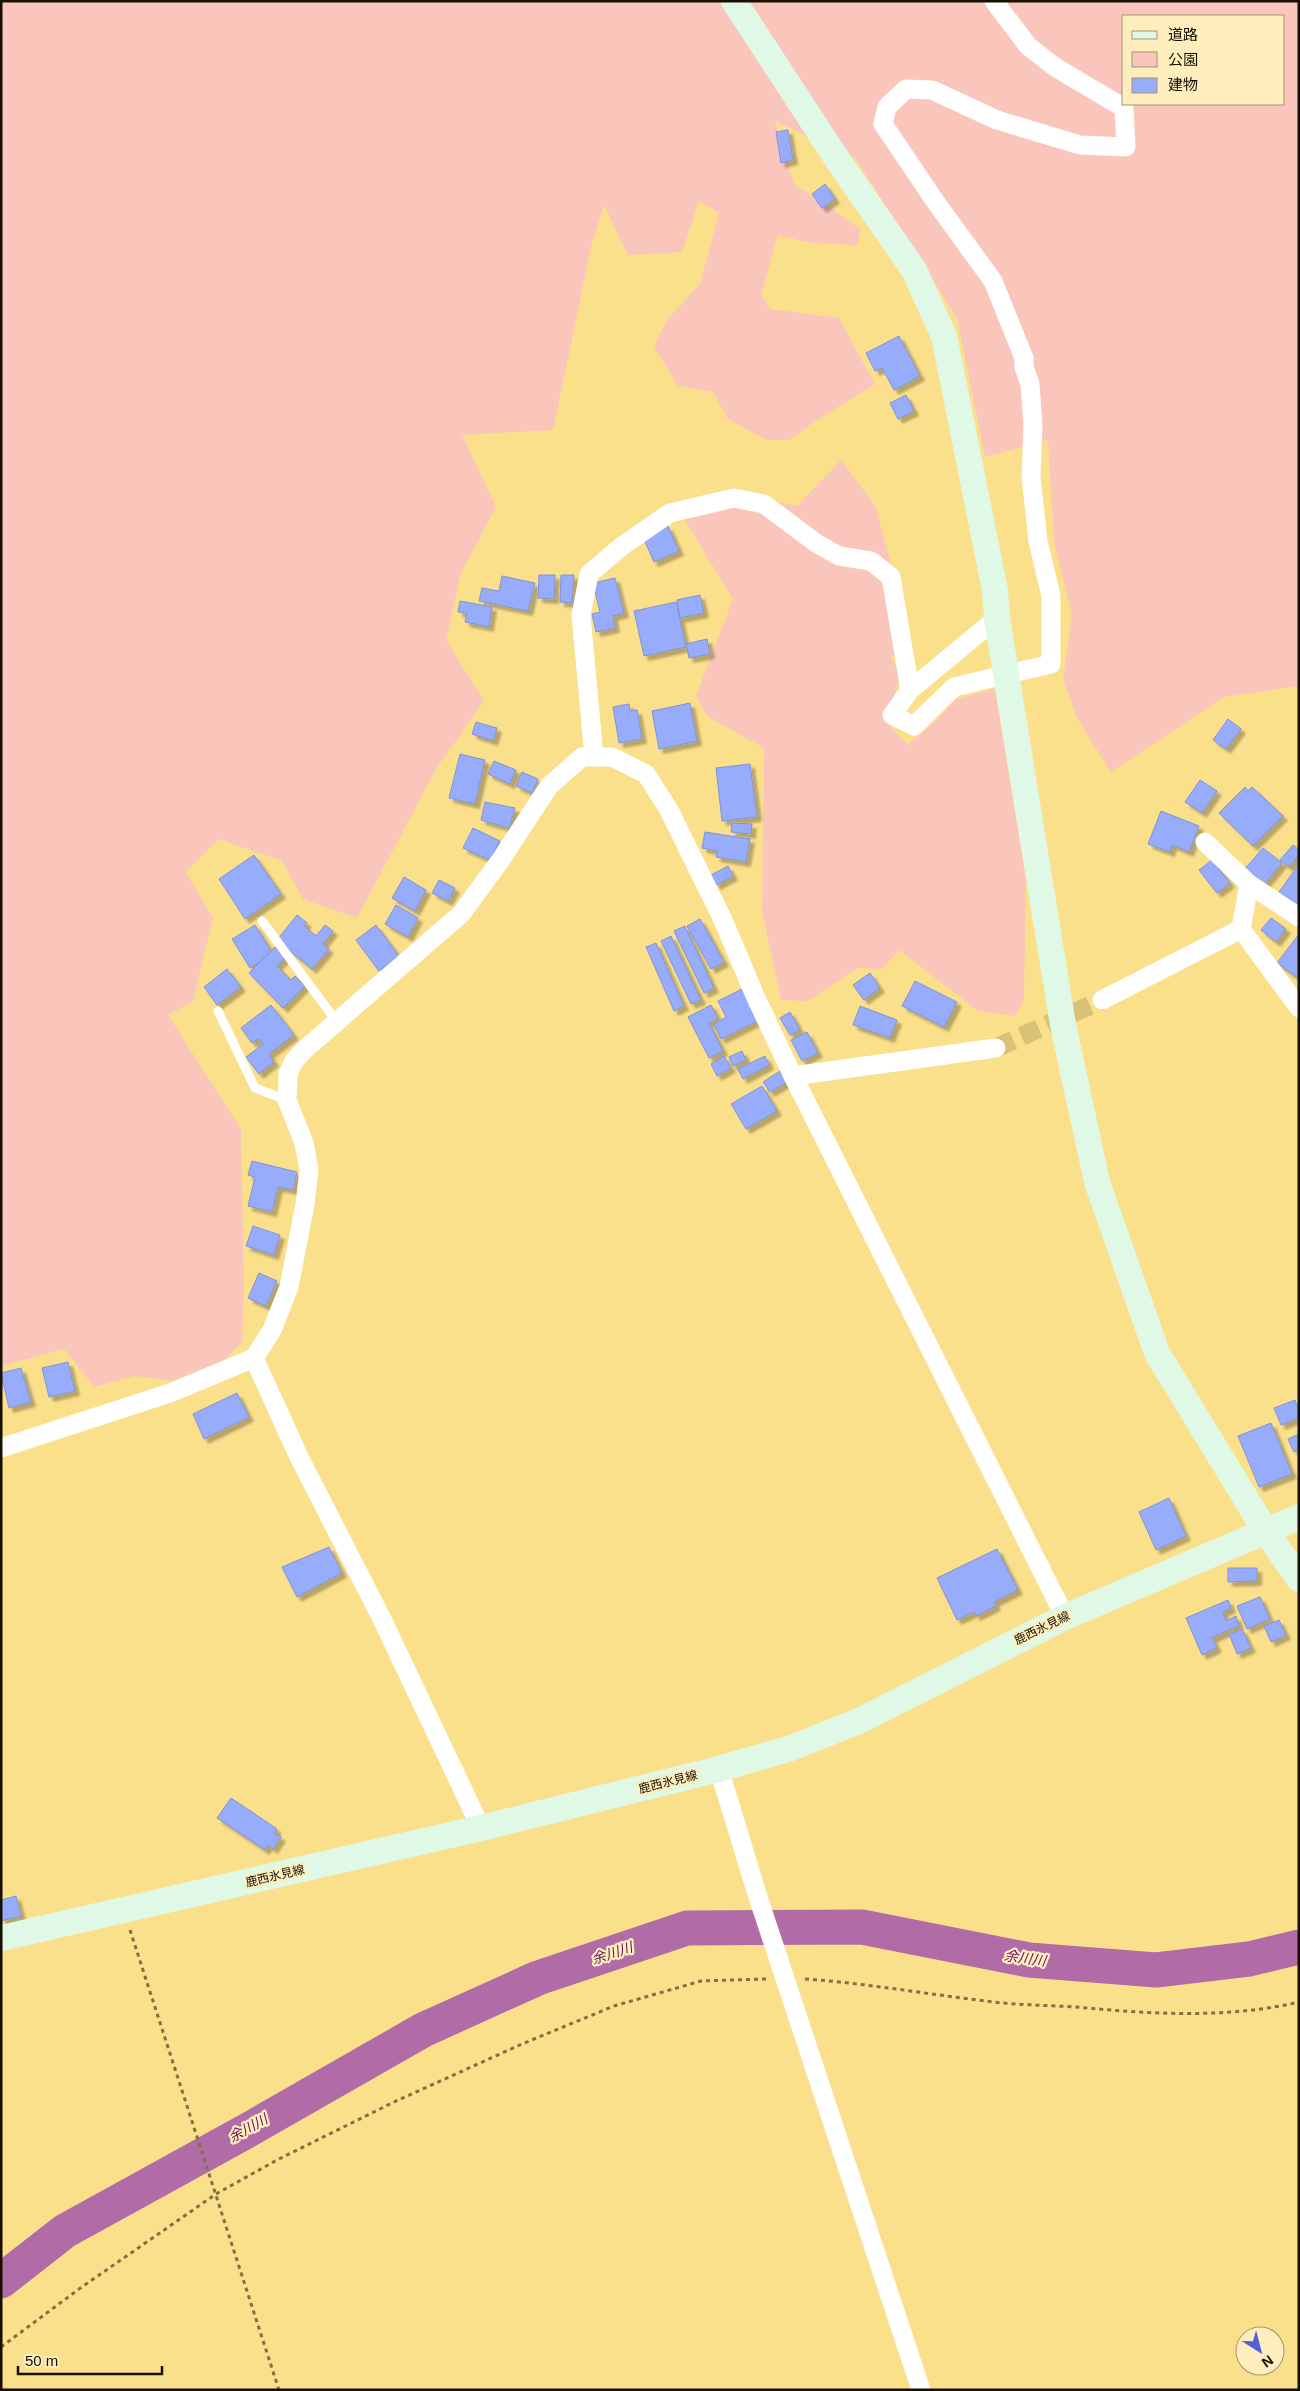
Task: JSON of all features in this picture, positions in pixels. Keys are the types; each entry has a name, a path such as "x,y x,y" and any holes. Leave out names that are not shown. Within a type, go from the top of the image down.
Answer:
{"street":[{"path":"734,1 809,118 914,270 944,336 995,590 997,618 1063,1025 1097,1182 1157,1353 1266,1530 1299,1579"},
{"path":"994,1 1028,46 1055,67 1124,108 1126,147 1080,145 1027,130 998,120 932,90 906,89 887,107 883,124 993,281 1024,358 1024,367 1030,384 1033,425 1031,477 1038,541 1051,596 1052,649 1051,664 954,687 914,726 892,715 910,690 997,618"},
{"path":"594,757 581,615 589,574 622,546 670,514 734,498 764,504 816,543 838,556 871,561 891,577 910,690"},
{"path":"1,1448 170,1393 254,1358 272,1330 290,1287 305,1204 309,1170 304,1143 287,1100 288,1074 294,1061 304,1050 461,914 500,861 550,786 582,757 612,757 646,774 669,810 723,920 756,998 793,1076 1064,1617"},
{"path":"1205,842 1250,884 1299,917"},
{"path":"1250,884 1242,929 1299,1008"},
{"path":"1102,1000 1242,929"},
{"path":"793,1076 996,1048"},
{"path":"254,1358 299,1457 386,1628 481,1828"},
{"name":"鹿西氷見線","path":"1,1938 481,1828 718,1769 792,1748 859,1721 1064,1617 1299,1516"},
{"path":"718,1769 757,1894 787,1978 921,2390"}],"lane":[{"path":"262,922 337,1022"},
{"path":"218,1011 255,1088 287,1100"}],"path":[{"path":"124,1910 279,2390"},
{"path":"1,2347 79,2289 216,2194 278,2160 394,2102 522,2044 614,2006 701,1981 787,1978 864,1983 980,2000 1139,2013 1218,2013 1278,2007 1299,2002"}],"green space":[{"path":"1,1 1299,1 1299,686 1224,697 1111,772 1078,720 1063,680 1072,614 1054,542 1048,440 985,457 957,318 855,158 775,121 794,184 861,229 857,245 811,243 778,235 761,295 770,309 839,318 875,384 814,422 790,440 766,440 728,419 713,392 678,386 654,347 666,321 700,284 719,213 699,201 682,252 628,255 604,205 592,243 553,430 462,435 496,507 461,573 446,640 484,701 436,769 357,918 303,899 282,861 219,839 186,872 213,918 193,1001 168,1015 241,1129 244,1289 242,1342 222,1363 172,1381 135,1376 94,1387 64,1349 1,1366"},
{"path":"841,460 876,507 914,655 890,655 900,676 887,723 908,745 934,723 956,699 995,689 1026,880 1024,999 1015,1016 978,1011 899,950 882,969 858,968 808,1001 781,1000 762,911 764,748 707,716 696,696 733,599 683,517 739,503 767,502 797,506"}],"building":[{"path":"788,130 793,160 781,163 776,132"},
{"path":"825,184 835,199 822,208 812,194"},
{"path":"899,336 920,376 894,390 882,368 875,371 866,353"},
{"path":"906,395 914,411 898,419 890,403"},
{"path":"668,526 679,551 654,562 643,537"},
{"path":"539,575 555,575 554,599 538,598"},
{"path":"561,575 574,575 572,603 560,602"},
{"path":"502,576 535,583 528,611 479,601 482,588 499,591"},
{"path":"615,578 624,613 613,616 615,628 596,632 592,614 600,612 593,583"},
{"path":"700,595 704,613 680,618 677,600"},
{"path":"460,601 492,607 489,627 465,622 467,613 458,612"},
{"path":"676,602 686,647 644,656 634,611"},
{"path":"707,639 710,654 689,658 686,644"},
{"path":"690,703 697,741 659,749 652,711"},
{"path":"629,704 630,711 637,710 642,739 619,743 613,707"},
{"path":"1228,719 1241,729 1226,749 1213,740"},
{"path":"476,722 497,728 493,741 472,734"},
{"path":"460,754 485,760 475,804 449,798"},
{"path":"494,761 516,770 510,784 488,774"},
{"path":"750,764 757,817 722,821 716,768"},
{"path":"522,772 538,779 532,793 516,786"},
{"path":"1200,780 1217,791 1202,813 1185,802"},
{"path":"1245,787 1248,791 1252,787 1283,816 1253,846 1219,813"},
{"path":"485,802 515,808 509,828 481,820"},
{"path":"1161,811 1199,826 1189,852 1172,845 1170,852 1148,844"},
{"path":"732,823 752,824 751,834 731,832"},
{"path":"473,828 500,841 490,860 463,848"},
{"path":"705,832 750,839 746,862 716,857 717,851 702,848"},
{"path":"1293,845 1299,850 1299,855 1289,867 1280,860"},
{"path":"1263,848 1282,863 1262,887 1243,871"},
{"path":"254,855 281,894 245,919 219,879"},
{"path":"1212,860 1230,883 1217,893 1199,870"},
{"path":"1299,864 1299,906 1279,892"},
{"path":"728,866 733,876 716,885 711,875"},
{"path":"404,877 426,890 415,911 392,898"},
{"path":"439,880 455,888 448,901 432,893"},
{"path":"396,905 418,918 408,937 385,924"},
{"path":"297,915 307,923 304,926 316,936 325,925 333,931 323,944 329,949 312,969 277,940"},
{"path":"1271,918 1286,929 1276,942 1261,930"},
{"path":"700,919 724,962 711,969 687,926"},
{"path":"255,925 273,954 250,968 232,939"},
{"path":"376,925 399,956 379,971 356,940"},
{"path":"685,926 714,988 704,993 674,931"},
{"path":"1299,934 1299,979 1277,963"},
{"path":"671,936 701,1000 691,1004 661,941"},
{"path":"656,943 684,1006 674,1011 646,947"},
{"path":"275,947 285,958 277,966 291,980 295,976 305,986 283,1008 249,973"},
{"path":"227,969 241,987 217,1005 204,987"},
{"path":"870,973 880,988 864,1000 853,985"},
{"path":"915,981 957,1002 944,1027 902,1006"},
{"path":"742,989 757,1021 721,1039 714,1024 726,1017 718,1001"},
{"path":"271,1005 294,1035 269,1054 274,1062 259,1074 246,1057 263,1044 259,1039 252,1043 241,1028"},
{"path":"711,1005 718,1018 709,1023 723,1051 709,1058 688,1017"},
{"path":"860,1006 897,1020 890,1038 853,1025"},
{"path":"790,1012 800,1030 790,1035 780,1018"},
{"path":"807,1032 818,1053 802,1061 791,1040"},
{"path":"742,1051 746,1060 733,1066 729,1057"},
{"path":"724,1056 731,1068 717,1076 711,1064"},
{"path":"765,1056 769,1065 743,1079 738,1069"},
{"path":"780,1071 787,1082 770,1092 763,1082"},
{"path":"762,1086 777,1111 746,1129 731,1104"},
{"path":"252,1161 297,1172 293,1190 278,1187 272,1212 248,1206 255,1177 248,1175"},
{"path":"253,1226 280,1235 274,1255 246,1246"},
{"path":"259,1273 277,1281 266,1306 248,1298"},
{"path":"68,1362 75,1391 49,1397 42,1368"},
{"path":"21,1368 31,1402 9,1408 1,1373"},
{"path":"237,1393 249,1417 204,1439 193,1414"},
{"path":"1295,1400 1299,1410 1299,1418 1281,1425 1274,1408"},
{"path":"1271,1423 1292,1474 1259,1487 1238,1436"},
{"path":"1299,1434 1299,1450 1294,1452 1288,1439"},
{"path":"1169,1498 1186,1536 1156,1550 1139,1512"},
{"path":"329,1547 342,1573 297,1597 282,1567"},
{"path":"997,1549 1018,1590 994,1602 996,1606 976,1616 974,1612 957,1620 937,1578"},
{"path":"1228,1568 1257,1568 1257,1581 1228,1582"},
{"path":"1260,1597 1270,1619 1247,1629 1237,1606"},
{"path":"1228,1600 1231,1608 1223,1612 1226,1621 1236,1616 1239,1625 1212,1638 1217,1648 1202,1655 1186,1618"},
{"path":"1279,1620 1286,1635 1271,1642 1264,1626"},
{"path":"1242,1629 1251,1648 1237,1654 1229,1634"},
{"path":"231,1798 277,1829 274,1833 281,1837 273,1849 268,1845 265,1850 217,1818"},
{"path":"16,1896 21,1916 1,1921 1,1900"}],"waterway":[{"name":"余川川","path":"1,2281 65,2231 250,2129 423,2030 538,1978 687,1928 862,1927 1029,1960 1156,1970 1249,1959 1299,1947"}],"tunnel":[{"path":"996,1048 1102,1000"}]}
